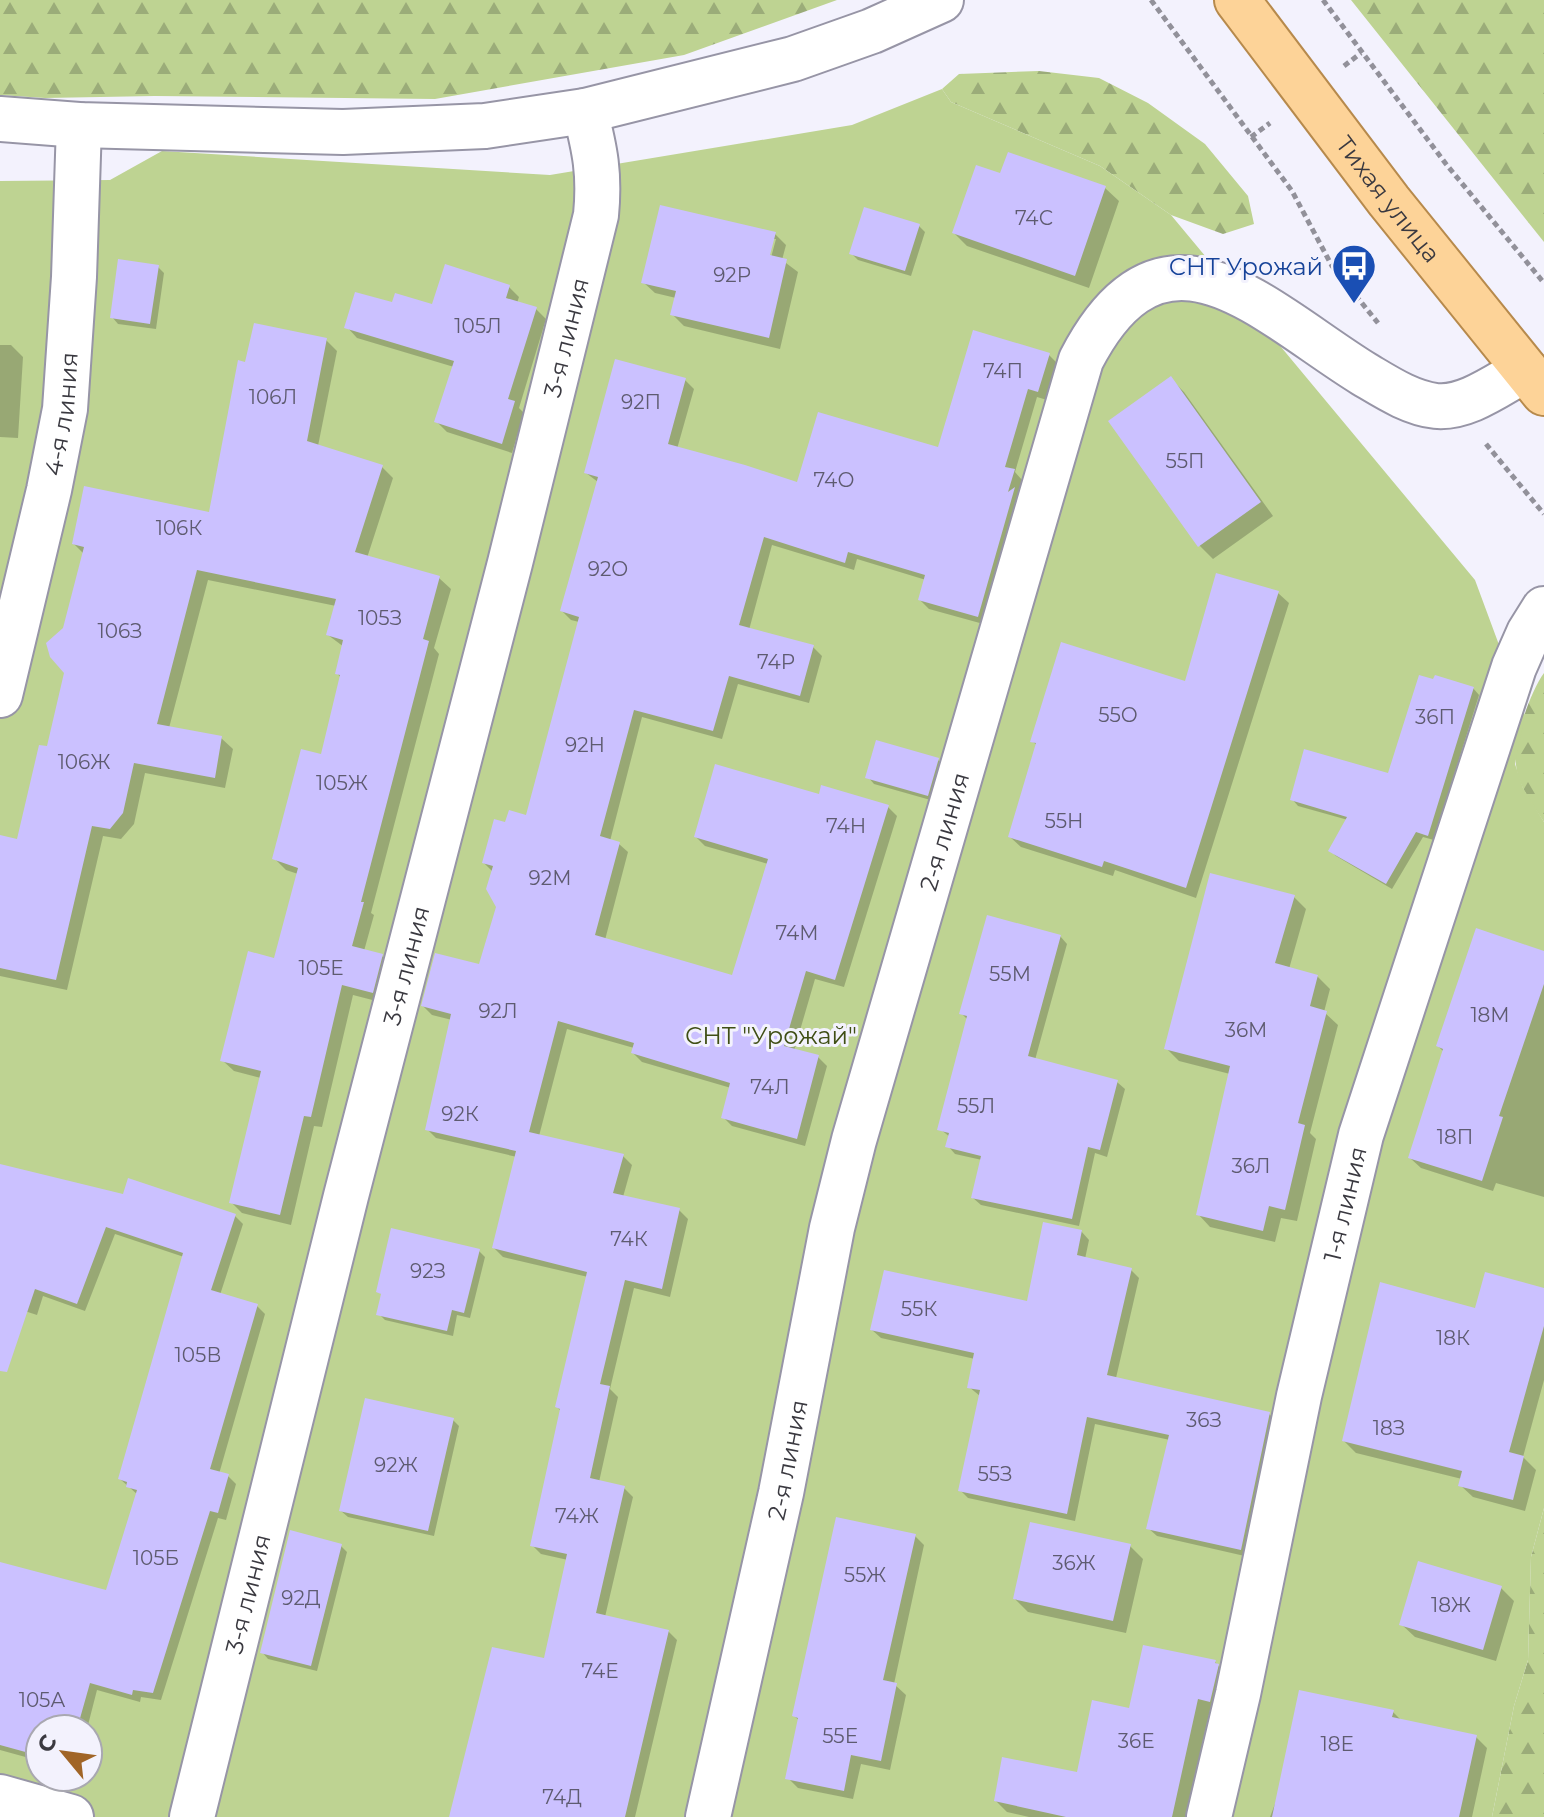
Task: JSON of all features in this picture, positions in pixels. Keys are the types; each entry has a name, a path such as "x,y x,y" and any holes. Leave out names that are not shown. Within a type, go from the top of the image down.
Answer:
{"main road":[{"name":"Тихая улица","path":"1237,0 1380,190 1535,381"}],"street":[{"path":"0,119 79,125 358,132 485,126 585,111 793,59 872,31 941,0"},
{"name":"3-я линия","path":"192,1817 346,1196 510,563 596,215 599,181 595,148 585,111"},
{"name":"4-я линия","path":"0,695 65,409 74,277 79,125"},
{"name":"2-я линия","path":"708,1817 781,1493 832,1228 854,1140 1081,360 1095,333 1120,305 1150,284 1171,278 1195,277 1228,288 1261,305 1386,387 1416,401 1450,405"},
{"path":"1450,405 1535,381"},
{"name":"1-я линия","path":"1209,1817 1238,1694 1299,1396 1361,1135 1514,667 1544,609"},
{"path":"0,1797 71,1817"}],"path":[{"path":"1151,0 1292,191 1332,266 1379,324"},
{"path":"1323,0 1446,164 1544,283"},
{"path":"1450,405 1499,458 1544,514"}],"green space":[{"path":"0,0 837,0 684,55 435,99 45,98 0,95"},
{"path":"1351,0 1544,0 1544,242"},
{"path":"1039,71 1099,78 1148,103 1205,144 1248,196 1254,224 1223,234 1171,215 1100,166 951,102 942,89 959,74"},
{"name":"СНТ \"Урожай\"","path":"942,89 951,102 1100,166 1171,215 1475,580 1525,715 1515,764 1523,788 1544,822 1544,1508 1531,1557 1528,1660 1514,1706 1492,1817 0,1817 0,181 110,180 162,151 550,175 852,125"},
{"path":"1544,673 1544,822 1520,780 1516,755 1524,718"},
{"path":"1544,1508 1544,1817 1492,1817 1514,1706 1528,1660 1531,1557"}],"building":[{"path":"1008,152 1106,186 1075,276 952,233 976,165 1000,173"},
{"path":"660,205 776,232 770,255 787,259 769,338 670,315 676,291 641,283"},
{"path":"864,207 920,224 905,271 849,254"},
{"path":"118,259 159,265 150,324 110,318"},
{"path":"445,264 510,285 506,298 537,307 508,399 515,401 502,444 434,422 454,361 344,328 355,292 392,302 395,293 432,304"},
{"path":"254,323 327,338 307,441 383,465 355,552 440,576 423,639 429,641 352,946 383,954 373,993 342,985 311,1117 304,1116 280,1215 229,1203 261,1071 220,1061 248,951 274,958 298,868 272,859 301,749 321,754 340,675 335,674 343,640 326,635 336,599 197,570 157,724 222,736 215,778 134,763 123,813 110,829 92,826 56,980 0,968 0,835 17,839 39,745 47,746 64,673 50,657 46,643 63,628 84,547 72,544 84,486 209,512 238,360 245,362"},
{"path":"973,330 1050,353 1038,392 1028,389 1005,467 1015,469 1008,492 1015,487 978,617 918,600 925,575 848,552 845,563 764,537 739,625 814,645 800,696 729,676 713,731 634,710 600,836 620,842 595,935 732,975 768,859 694,837 715,764 819,794 821,785 889,805 835,980 806,971 784,1046 819,1055 797,1139 721,1118 730,1083 631,1053 634,1043 558,1021 529,1132 624,1154 613,1193 680,1208 662,1289 625,1280 600,1384 610,1386 590,1478 625,1486 596,1613 669,1630 625,1817 449,1817 492,1647 544,1658 567,1554 530,1546 560,1409 555,1407 587,1272 492,1248 516,1151 425,1130 451,1014 421,1006 435,953 479,964 496,907 486,889 493,866 482,863 494,819 505,822 509,810 526,815 579,617 560,611 598,477 584,473 615,359 686,378 668,444 797,482 818,412 938,447"},
{"path":"1171,376 1261,502 1198,547 1108,421"},
{"path":"1216,573 1279,591 1186,888 1104,861 1102,867 1008,837 1036,743 1030,742 1061,642 1185,681"},
{"path":"1419,675 1433,679 1435,675 1474,687 1428,836 1416,832 1386,884 1328,851 1347,817 1290,800 1304,749 1388,773"},
{"path":"876,740 939,758 928,796 865,778"},
{"path":"1210,873 1295,895 1275,963 1318,975 1310,1006 1327,1011 1298,1123 1305,1125 1285,1210 1269,1206 1263,1231 1196,1215 1230,1066 1164,1049"},
{"path":"987,915 1061,935 1028,1056 1118,1080 1100,1150 1088,1147 1072,1219 971,1198 981,1156 945,1147 949,1133 937,1130 967,1016 959,1014"},
{"path":"1476,928 1544,951 1544,984 1499,1116 1503,1117 1482,1181 1408,1158 1443,1049 1436,1046"},
{"path":"0,1164 123,1194 128,1178 236,1214 211,1290 258,1304 210,1469 229,1474 218,1513 210,1511 153,1693 133,1690 132,1695 90,1683 82,1713 24,1713 24,1752 0,1745 0,1562 106,1590 137,1490 126,1487 127,1482 118,1479 183,1253 106,1227 77,1304 35,1289 7,1372 0,1371"},
{"path":"1043,1222 1082,1230 1077,1255 1132,1268 1107,1375 1270,1412 1241,1550 1146,1529 1169,1435 1087,1417 1067,1514 958,1491 980,1390 967,1388 974,1353 870,1330 884,1270 1027,1301"},
{"path":"391,1228 480,1249 464,1313 452,1310 447,1331 376,1315 381,1294 376,1292"},
{"path":"1485,1272 1544,1288 1544,1326 1509,1452 1524,1456 1513,1500 1458,1486 1462,1471 1342,1441 1380,1282 1475,1308"},
{"path":"365,1398 454,1418 428,1531 339,1511"},
{"path":"836,1517 916,1534 883,1680 897,1683 881,1761 851,1755 844,1791 785,1779 798,1718 792,1716"},
{"path":"1030,1522 1131,1544 1113,1621 1013,1599"},
{"path":"290,1530 342,1544 311,1666 260,1653"},
{"path":"1418,1561 1502,1586 1483,1650 1399,1625"},
{"path":"1143,1645 1216,1660 1215,1663 1219,1664 1210,1702 1198,1699 1172,1817 1066,1817 994,1801 1002,1757 1077,1772 1092,1700 1129,1708"},
{"path":"1299,1690 1394,1710 1392,1717 1477,1735 1459,1817 1272,1817"}],"place":[{"name":"СНТ Урожай","path":"1354,305"}]}
